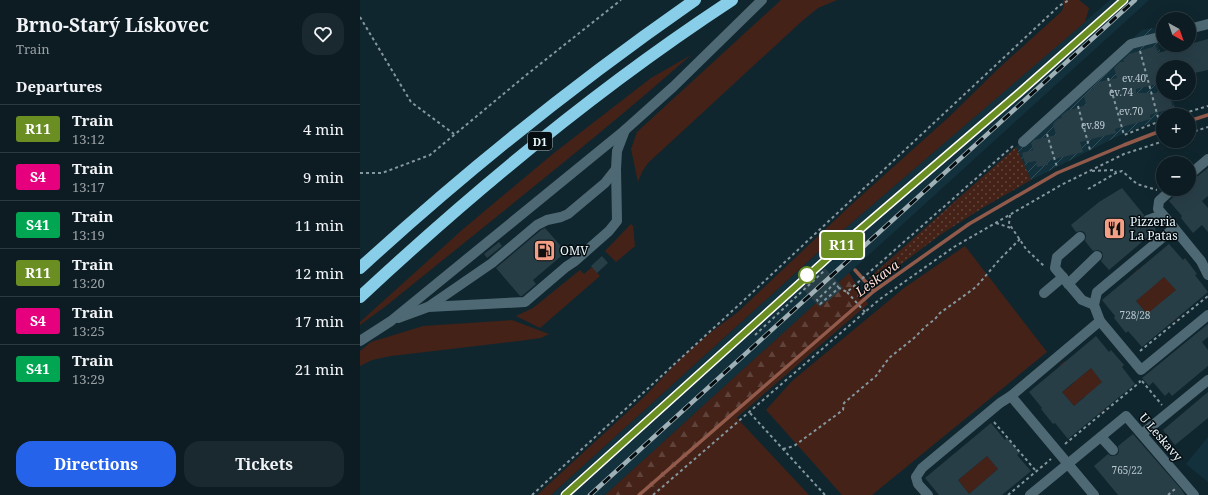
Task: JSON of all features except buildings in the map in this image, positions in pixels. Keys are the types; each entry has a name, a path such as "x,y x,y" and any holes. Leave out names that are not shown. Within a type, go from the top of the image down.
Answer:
{"highway":[{"name":"D1","path":"360,268 418,215 531,121 581,82 694,0"},
{"name":"D1","path":"360,297 413,247 487,184 576,112 649,57 732,0"}],"street":[{"path":"360,341 391,321 624,130 673,88 762,0"},
{"path":"1196,27 1208,24"},
{"path":"1020,142 1044,123 1134,43 1156,38"},
{"path":"428,307 525,302 609,231 617,221 617,151 624,130"},
{"path":"1196,169 1208,159"},
{"path":"391,321 428,307 492,263 537,225 547,220 568,214 605,183 616,169"},
{"path":"1164,196 1159,201 1158,209 1174,228 1205,258 1208,275"},
{"path":"1148,220 1162,215"},
{"path":"1174,228 1097,292 1094,305 1100,321 1141,370 1208,315"},
{"path":"1080,237 1057,257 1055,268 1063,281 1082,300 1094,305"},
{"path":"1044,293 1097,256"},
{"path":"928,495 918,484 916,477 922,468 1100,321"},
{"path":"1142,434 1208,380"},
{"path":"1011,396 1060,449 1068,464 1094,495"},
{"name":"U Leskavy","path":"1030,495 1126,416 1194,495"},
{"path":"1101,437 1113,450"}],"path":[{"path":"360,173 382,173 430,155 531,71 621,0"},
{"path":"532,495 755,290 1037,26 1059,6 1069,0"},
{"path":"360,17 411,102 454,135"},
{"path":"1134,43 1156,112"},
{"path":"1105,68 1124,135 1156,122"},
{"path":"1075,95 1090,150"},
{"path":"1196,110 1208,106"},
{"path":"1044,123 1057,167"},
{"path":"1196,131 1208,127"},
{"path":"847,292 1020,142"},
{"path":"653,495 750,413 865,312 954,247 1061,185 1124,154 1156,144"},
{"path":"1091,170 1115,170 1116,173"},
{"path":"1088,189 1122,171 1137,184 1156,189"},
{"path":"1010,215 1009,224 1020,238 1026,249 1063,281"},
{"path":"995,223 1012,228"},
{"path":"783,449 794,446 843,410 844,403 876,376 889,358 914,338 924,327 935,319 940,312 976,287 1020,238"},
{"path":"755,335 824,271"},
{"path":"839,288 820,304 817,300 835,284 847,292 865,312"},
{"path":"1136,346 1140,352 1208,296"},
{"path":"1008,495 1140,382 1135,376"},
{"path":"1142,381 1158,400"},
{"path":"750,413 825,495"},
{"path":"993,420 1036,471"}],"shaded area":[{"path":"1110,0 1149,0 605,495 551,495 834,238"},
{"path":"1154,28 1156,36 1156,52 1160,52 1162,60 1156,60 1156,100 1173,100 1175,108 1156,108 1156,121 1118,136 1031,180 1016,147 1142,30"},
{"path":"1208,437 1208,482 1186,464"}],"green space":[{"path":"781,0 837,0 818,8 801,22 648,163 638,182 631,149 637,132"},
{"path":"1063,0 1079,0 1089,8 1085,22 834,238 551,495 537,495 646,395 681,358 711,332 738,312 852,204 949,117 999,68 1061,12 1064,6"},
{"path":"691,55 540,182 386,306 360,325 360,322 462,230 554,153 651,78"},
{"path":"1016,147 1031,180 943,233 874,284 869,278"},
{"path":"631,224 633,226 635,246 616,262 605,251"},
{"path":"965,246 1047,352 872,495 842,495 766,410 792,381 904,288"},
{"path":"592,267 600,276 540,328 516,316 533,308 580,270 584,274"},
{"path":"1138,269 1153,286 1164,277 1176,290 1164,300 1178,317 1173,322 1159,305 1147,314 1136,301 1147,291 1133,274"},
{"path":"849,273 868,304 647,495 605,495"},
{"path":"512,320 549,334 541,338 391,356 372,360 360,366 360,351 371,342 423,326"},
{"path":"1065,361 1079,378 1091,368 1102,382 1091,392 1105,409 1100,413 1085,396 1074,406 1062,392 1074,383 1060,365"},
{"path":"736,417 809,495 647,495"},
{"path":"987,456 998,469 969,494 958,480"}],"waterway":[{"name":"Leskava","path":"1196,119 1208,115"},
{"name":"Leskava","path":"639,495 874,291 969,224 1057,173 1156,133"},
{"path":"855,270 874,291"}],"railway":[{"path":"565,495 841,246 1019,93 1124,0"},
{"path":"590,495 1135,0"}],"train":[{"name":"R11","path":"565,495 797,284 1092,30 1124,0"}],"place":[{"name":"Pizzeria La Patas","path":"1114,228"},
{"name":"OMV","path":"544,250"}]}
